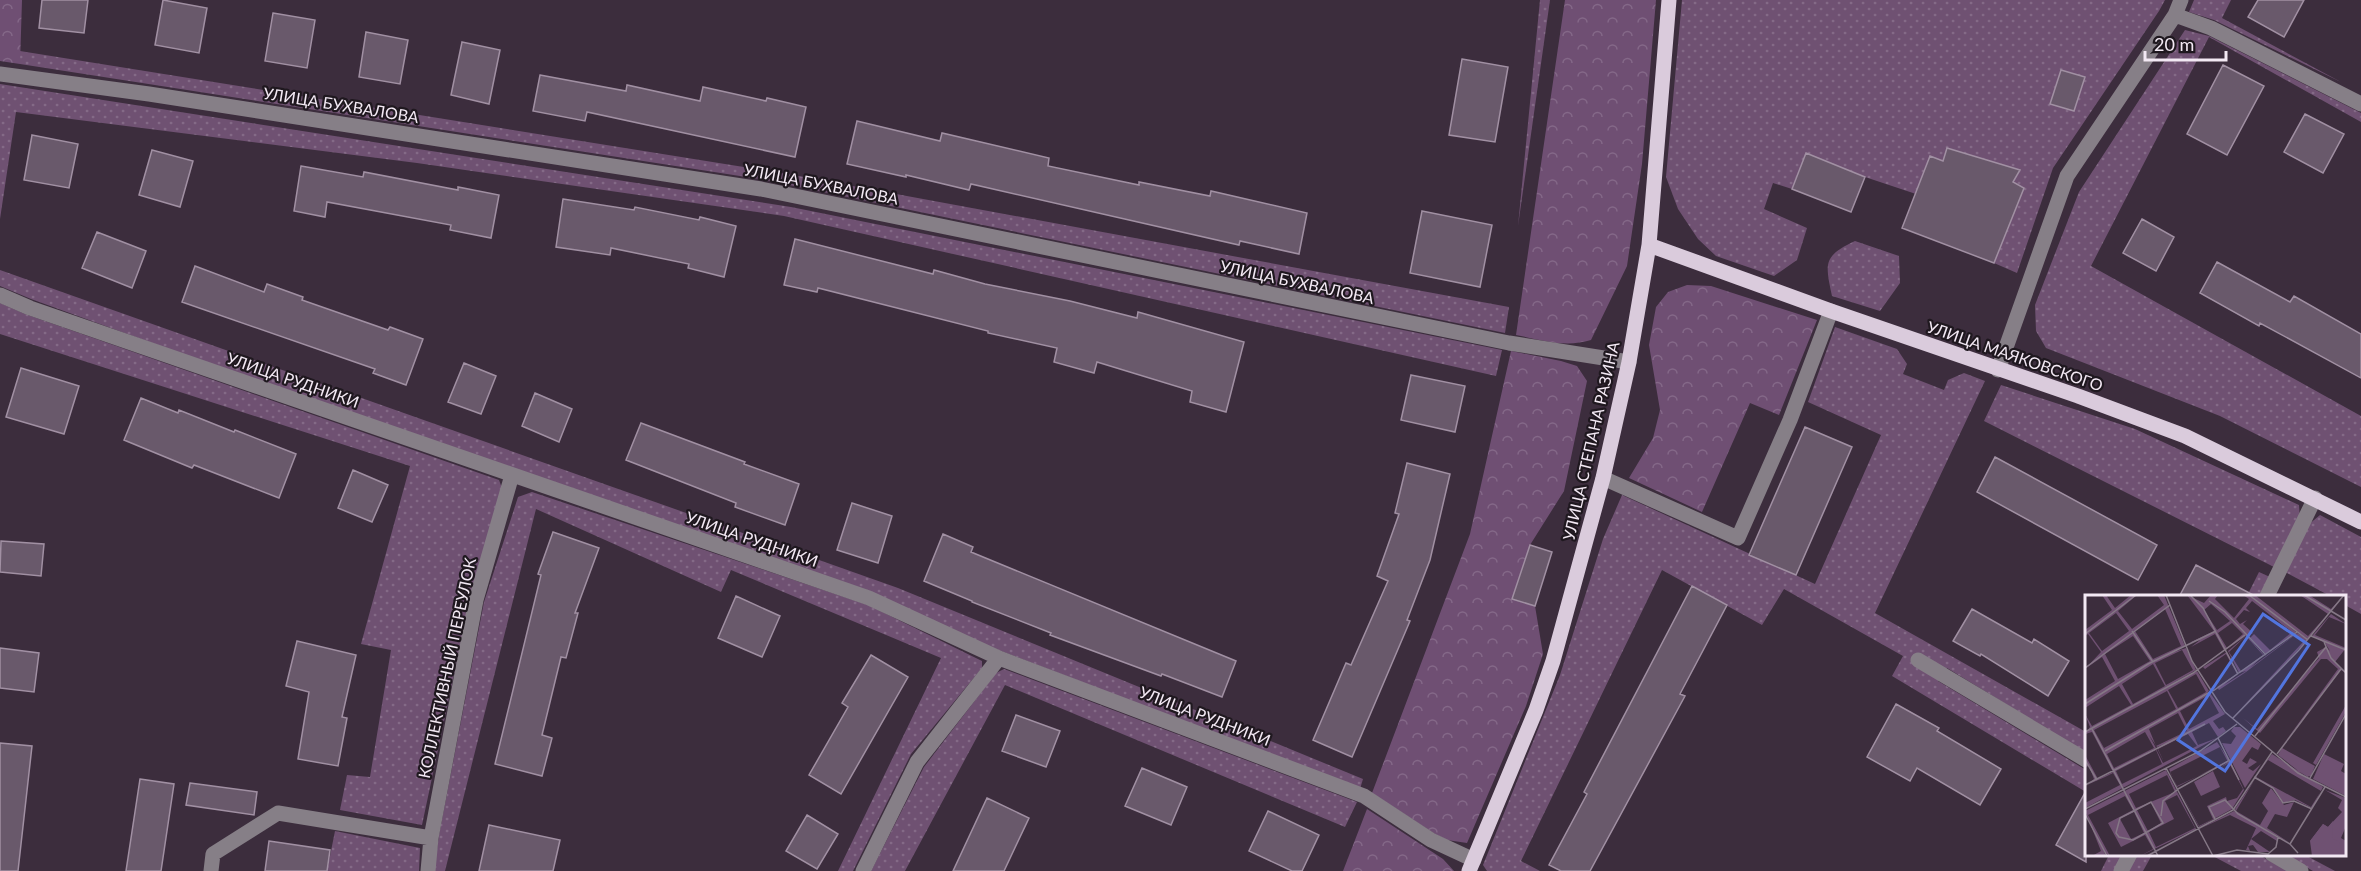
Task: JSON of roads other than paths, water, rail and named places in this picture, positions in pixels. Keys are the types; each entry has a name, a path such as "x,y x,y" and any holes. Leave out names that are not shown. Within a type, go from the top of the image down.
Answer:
{"main road":[{"name":"УЛИЦА СТЕПАНА РАЗИНА","path":"1471,866 1536,710 1553,661 1603,478 1629,362 1649,245 1669,0"},
{"name":"УЛИЦА МАЯКОВСКОГО","path":"1649,245 1998,370 2078,396 2184,436 2361,522"}],"street":[{"path":"1998,370 2067,176 2175,15 2181,0"},
{"path":"2175,15 2211,28 2361,104"},
{"name":"УЛИЦА БУХВАЛОВА","path":"0,74 149,94 761,189 1497,341 1629,362"},
{"name":"УЛИЦА РУДНИКИ","path":"0,295 30,308 869,598 999,658 1364,796 1471,866"},
{"path":"1603,478 1737,538 1790,420 1831,311"},
{"name":"КОЛЛЕКТИВНЫЙ ПЕРЕУЛОК","path":"428,871 431,838 476,600 512,475"},
{"path":"2268,595 2315,498"},
{"path":"863,871 917,762 999,658"},
{"path":"1918,660 2085,759"},
{"path":"211,871 213,854 278,813 431,838"},
{"path":"2121,871 2129,856"},
{"path":"2274,856 2301,871"}]}
